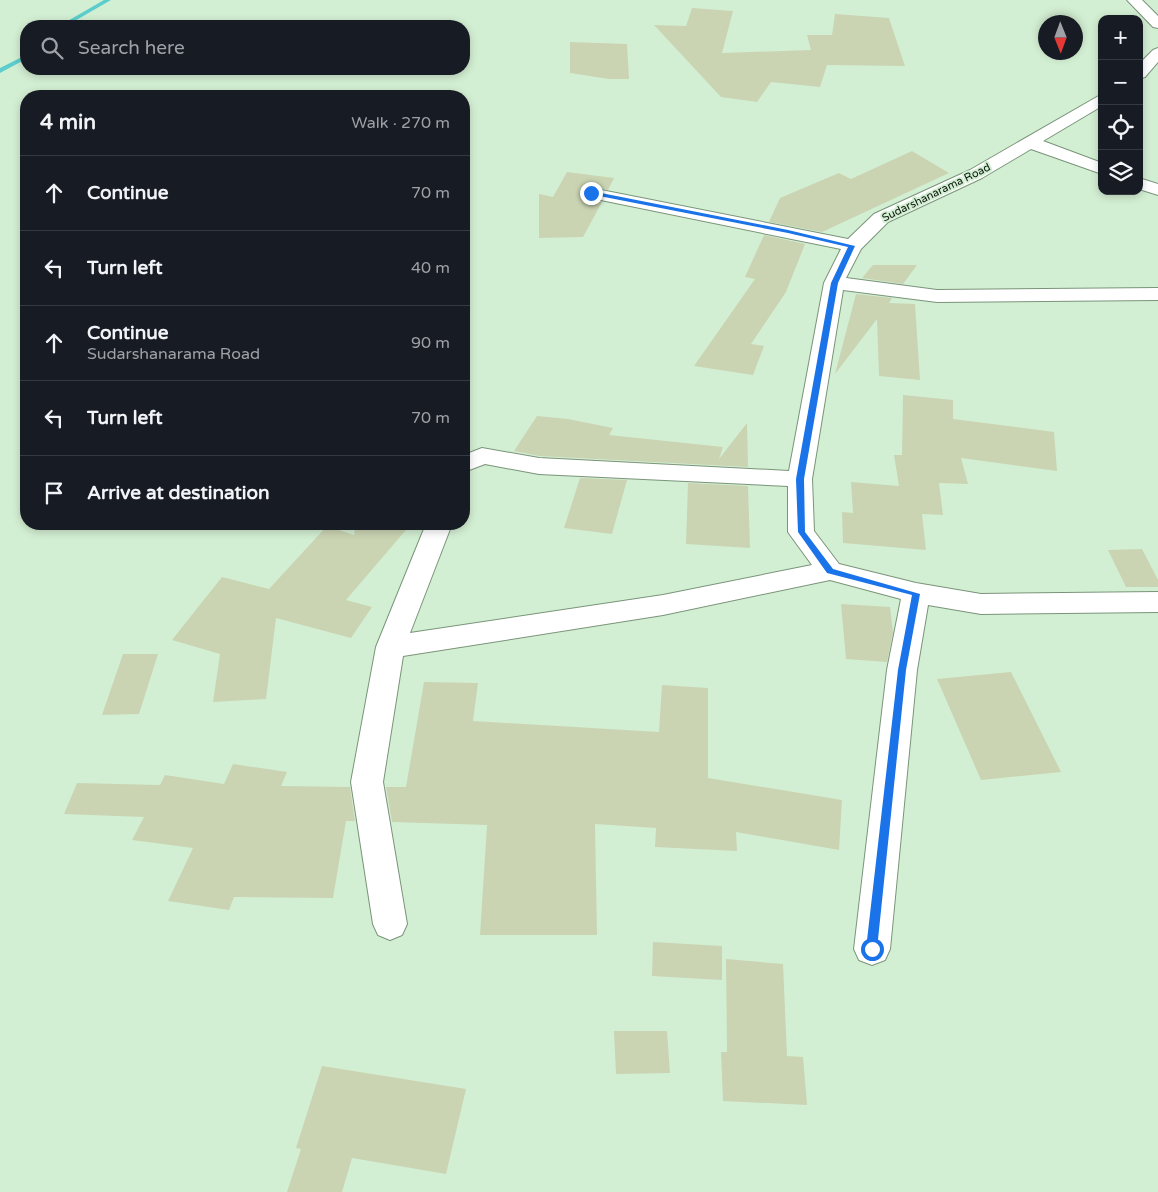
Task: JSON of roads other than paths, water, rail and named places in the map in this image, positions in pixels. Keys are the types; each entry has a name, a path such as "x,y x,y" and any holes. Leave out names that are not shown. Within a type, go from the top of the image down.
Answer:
{"street":[{"path":"1134,0 1158,24"},
{"path":"1147,70 1158,53"},
{"name":"Sudarshanarama Road","path":"830,571 801,532 800,479 834,283 852,246 881,218 976,174 1098,100"},
{"path":"1029,142 1098,168"},
{"path":"1143,184 1158,190"},
{"path":"591,193 852,246"},
{"path":"834,283 937,296 1158,294"},
{"path":"470,461 482,456 539,466 800,479"},
{"path":"390,924 367,782 390,647 437,530"},
{"path":"390,647 663,605 830,571 916,594 981,604 1158,602"},
{"path":"872,949 902,670 916,594"}],"waterway":[{"path":"73,20 108,0"},
{"path":"0,71 20,60"}]}
